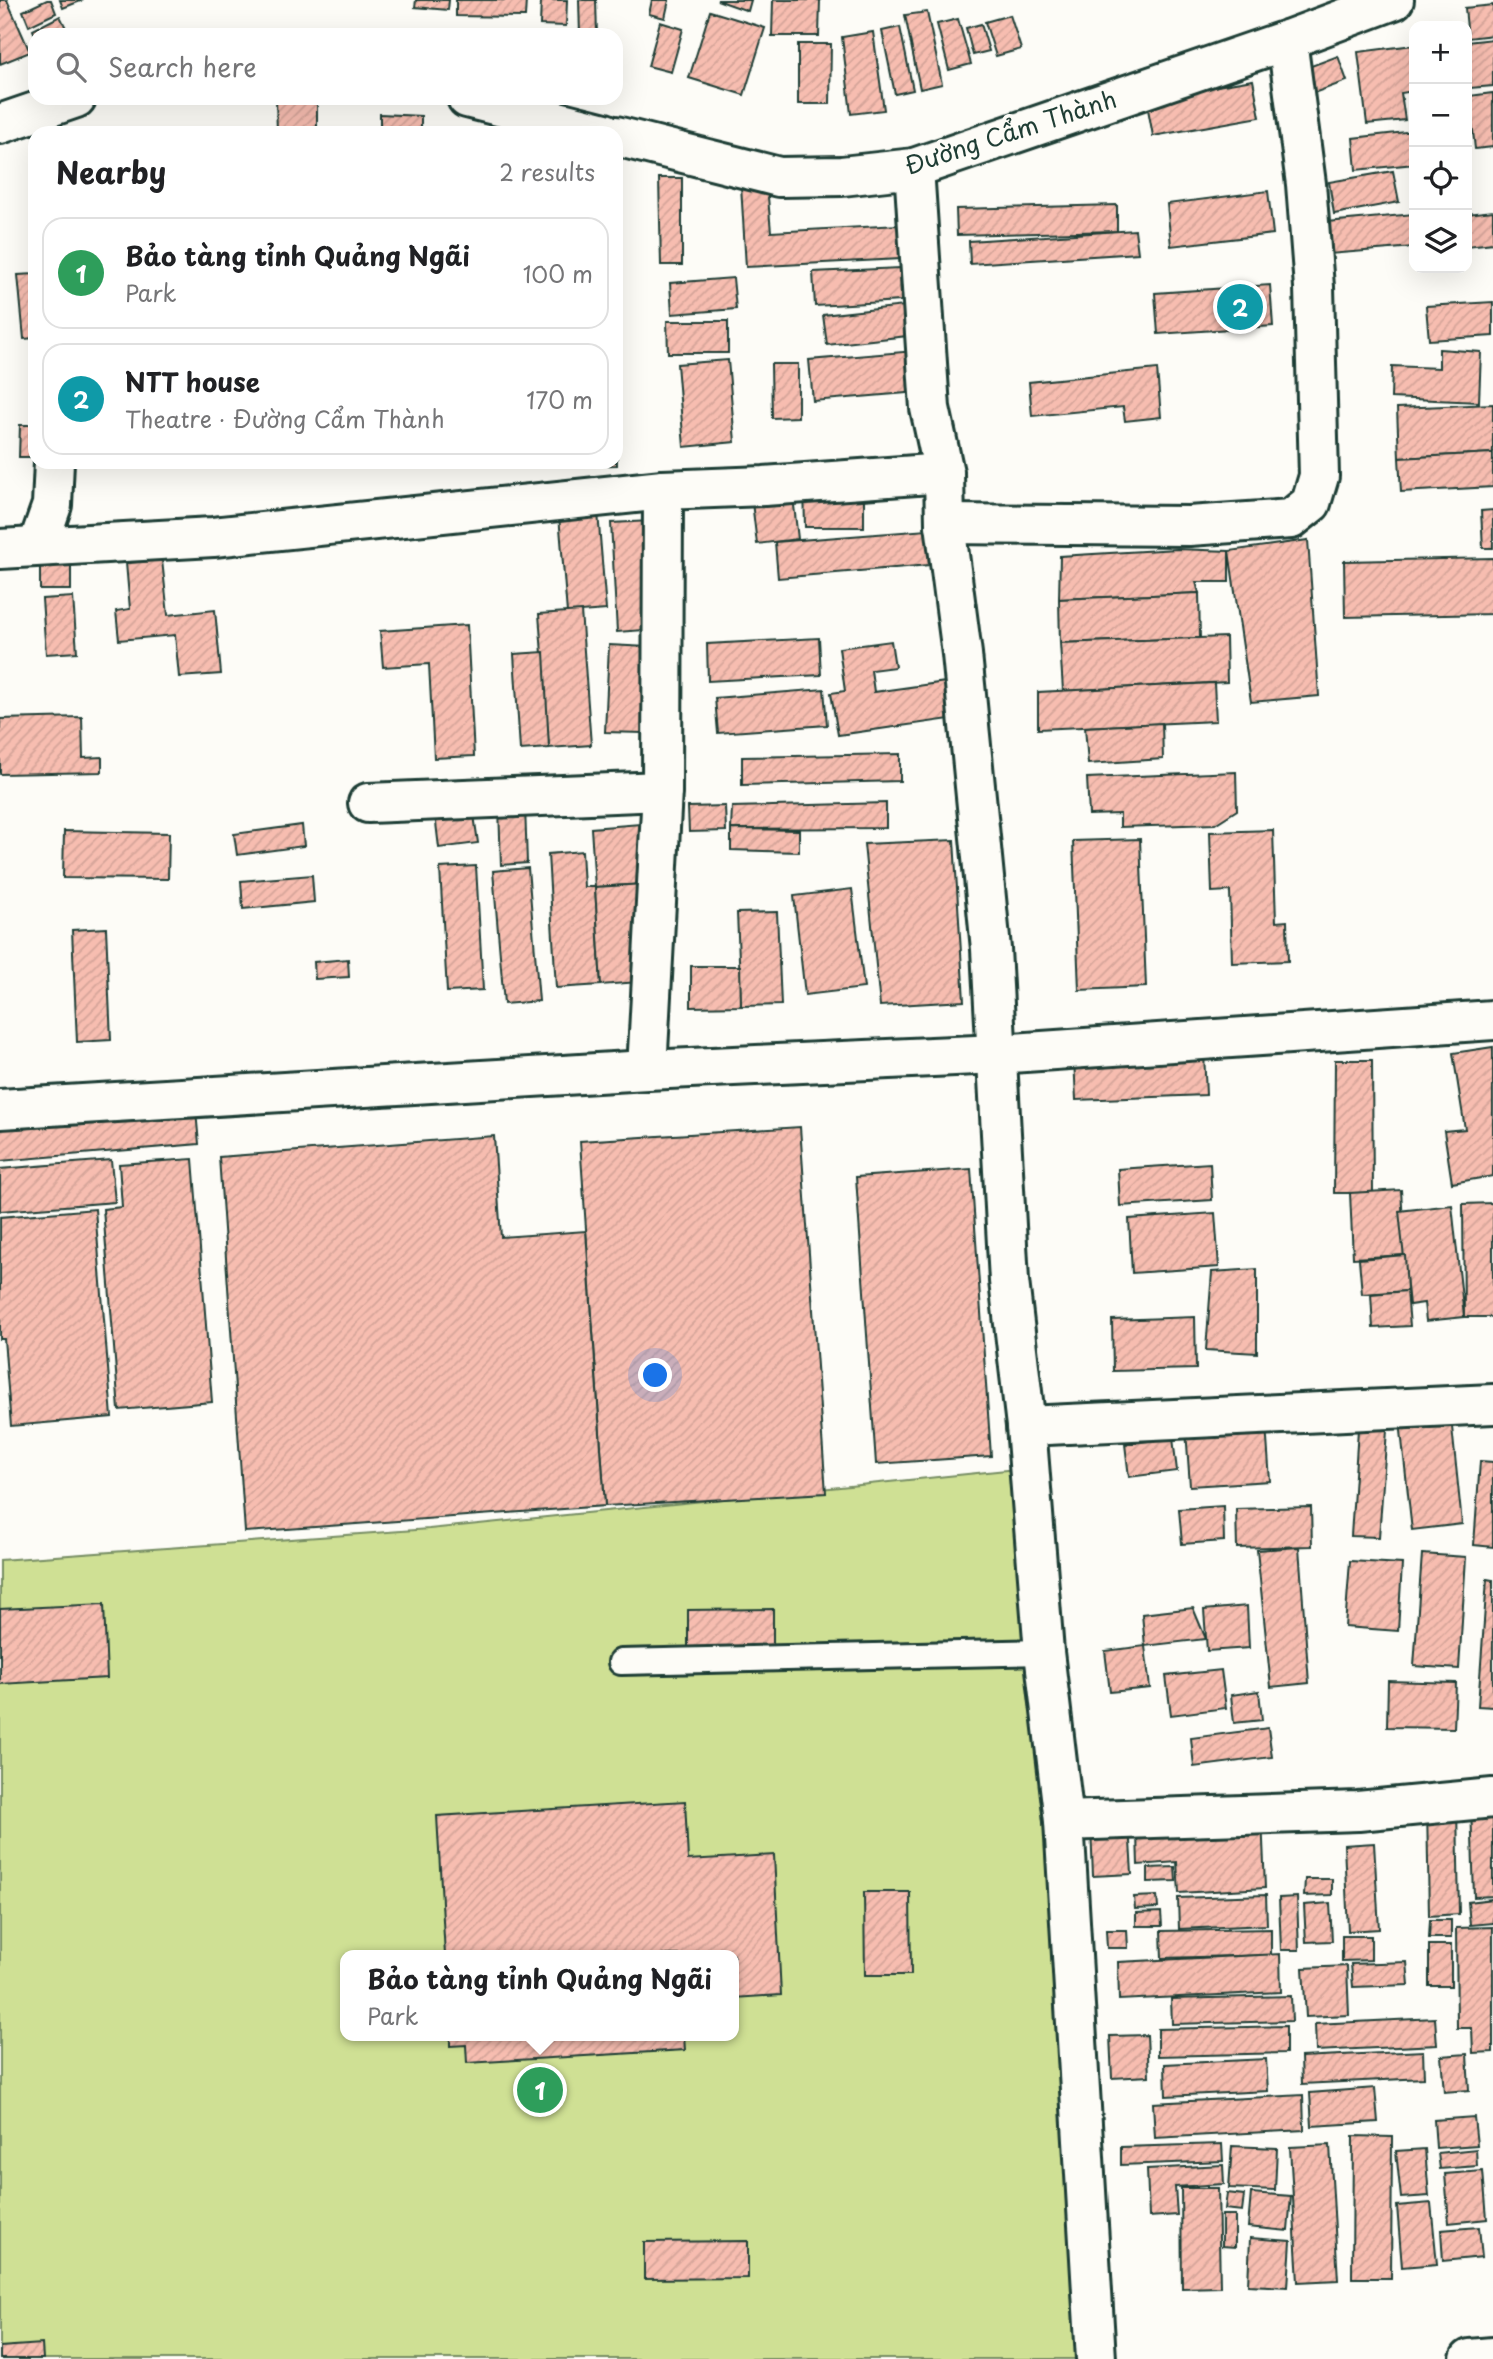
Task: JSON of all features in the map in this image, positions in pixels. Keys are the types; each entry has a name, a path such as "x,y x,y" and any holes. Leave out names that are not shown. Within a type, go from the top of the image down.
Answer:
{"street":[{"name":"Đường Cẩm Thành","path":"623,138 779,177 842,176 914,168 1287,40 1394,0"},
{"path":"945,524 1189,526 1291,519 1311,503 1319,476 1314,287 1306,184 1287,40"},
{"path":"495,105 578,126"},
{"path":"0,124 62,113"},
{"path":"914,168 930,408 944,472 945,524 962,654 992,949 1009,1282 1026,1426 1044,1652 1064,1821 1097,2359"},
{"path":"37,545 52,505 54,469"},
{"path":"0,549 213,537 663,490 764,486 944,472"},
{"path":"647,1070 662,791 663,490"},
{"path":"368,803 662,791"},
{"path":"0,1109 647,1070 998,1054 1493,1020"},
{"path":"1026,1426 1493,1405"},
{"path":"1064,1821 1358,1811 1493,1798"},
{"path":"1470,2359 1493,2357"}],"lane":[{"path":"621,1662 1044,1652"}],"green space":[{"path":"1026,1468 1096,2359 0,2359 0,1560 429,1529"}],"building":[{"path":"0,0 7,0 28,53 0,64"},
{"path":"51,0 56,13 29,26 23,11"},
{"path":"60,0 83,0 63,8"},
{"path":"416,0 449,0 448,10 415,7"},
{"path":"456,0 526,0 525,17 456,16"},
{"path":"541,0 567,0 566,26 540,25"},
{"path":"579,0 596,0 597,28 580,28"},
{"path":"652,0 669,0 665,18 649,14"},
{"path":"717,0 751,0 748,11"},
{"path":"773,0 820,0 819,36 772,36"},
{"path":"1493,5 1493,35 1472,38 1472,21 1466,21 1465,8"},
{"path":"710,11 765,28 744,95 689,78"},
{"path":"927,12 942,84 920,89 905,15"},
{"path":"1010,15 1021,49 996,56 985,22"},
{"path":"60,16 66,28 37,28"},
{"path":"958,19 971,64 949,70 937,24"},
{"path":"660,22 683,29 671,72 648,66"},
{"path":"981,24 989,51 973,55 966,28"},
{"path":"900,27 913,90 895,94 882,31"},
{"path":"873,32 884,110 851,114 842,37"},
{"path":"1493,39 1493,86 1472,88 1472,41"},
{"path":"798,44 831,44 830,104 798,104"},
{"path":"1409,46 1409,92 1401,93 1405,120 1367,124 1358,52"},
{"path":"1338,56 1347,81 1311,94 1303,69"},
{"path":"1253,80 1260,117 1153,136 1146,98"},
{"path":"1493,93 1493,147 1475,149 1472,96"},
{"path":"276,105 317,105 317,126 277,126"},
{"path":"380,114 421,116 421,126 380,126"},
{"path":"1409,132 1409,165 1356,170 1353,138"},
{"path":"1393,171 1399,202 1334,214 1329,182"},
{"path":"659,178 682,178 682,265 661,265"},
{"path":"767,185 771,232 899,225 901,259 746,267 741,186"},
{"path":"1268,191 1273,234 1171,246 1167,204"},
{"path":"1117,205 1117,231 957,235 956,209"},
{"path":"1493,211 1493,243 1472,245 1472,213"},
{"path":"1409,214 1409,247 1329,254 1327,222"},
{"path":"1135,230 1138,253 970,264 969,241"},
{"path":"900,268 901,301 815,306 813,272"},
{"path":"28,274 28,339 24,339 18,275"},
{"path":"733,278 736,309 672,314 670,283"},
{"path":"1270,285 1273,326 1158,334 1155,293"},
{"path":"1493,302 1493,336 1429,340 1426,306"},
{"path":"913,305 916,335 827,345 823,315"},
{"path":"667,321 728,321 728,353 668,353"},
{"path":"1439,349 1481,352 1479,402 1391,398 1392,366 1439,368"},
{"path":"915,351 918,392 813,401 809,360"},
{"path":"728,360 735,442 684,447 677,364"},
{"path":"771,364 798,364 798,417 772,418"},
{"path":"1157,369 1161,417 1125,421 1123,407 1032,416 1029,382"},
{"path":"1493,404 1493,453 1399,458 1397,408"},
{"path":"20,425 28,425 28,457 19,457"},
{"path":"1493,453 1493,487 1401,492 1399,458"},
{"path":"804,486 864,486 864,527 805,527"},
{"path":"793,497 798,539 757,544 752,502"},
{"path":"597,500 606,610 567,613 558,503"},
{"path":"1493,510 1493,548 1483,548 1481,511"},
{"path":"651,521 658,629 617,632 611,523"},
{"path":"927,530 929,565 778,578 775,542"},
{"path":"1308,540 1319,696 1251,702 1229,551"},
{"path":"40,548 71,548 71,590 40,590"},
{"path":"1177,549 1229,551 1229,582 1196,582 1199,593 1059,599 1060,556"},
{"path":"1493,558 1493,614 1345,617 1344,561"},
{"path":"162,560 168,615 215,610 221,674 179,677 175,635 119,640 116,611 130,609 126,563"},
{"path":"1199,593 1200,638 1060,643 1059,599"},
{"path":"73,597 77,652 46,654 42,599"},
{"path":"581,611 591,745 549,748 539,614"},
{"path":"467,625 474,756 434,758 429,664 383,667 380,631"},
{"path":"1226,637 1227,682 1063,691 1060,643"},
{"path":"819,638 821,675 708,681 707,644"},
{"path":"891,641 895,667 871,670 874,692 953,681 957,718 838,735 831,693 845,691 839,648"},
{"path":"609,645 647,647 643,733 605,732"},
{"path":"544,652 549,748 520,750 514,654"},
{"path":"1214,683 1216,721 1038,729 1038,692"},
{"path":"824,689 827,725 718,733 715,698"},
{"path":"82,717 83,758 102,757 102,772 0,774 0,719"},
{"path":"1162,723 1163,759 1088,764 1085,727"},
{"path":"900,754 900,781 742,785 742,757"},
{"path":"1236,772 1237,810 1215,824 1120,827 1120,814 1089,815 1087,778"},
{"path":"472,801 478,843 439,848 434,806"},
{"path":"886,803 886,828 731,829 732,807"},
{"path":"525,806 527,863 501,865 499,808"},
{"path":"725,806 726,831 689,832 688,807"},
{"path":"640,824 645,884 595,887 591,828"},
{"path":"302,825 304,846 237,855 234,834"},
{"path":"731,829 799,830 799,852 731,850"},
{"path":"1273,830 1276,922 1287,921 1288,961 1232,963 1230,891 1212,892 1210,832"},
{"path":"64,831 169,833 168,879 63,878"},
{"path":"1140,839 1146,987 1079,990 1073,841"},
{"path":"954,840 964,1001 880,1006 864,844"},
{"path":"582,851 584,887 595,887 601,985 556,988 548,854"},
{"path":"476,866 483,990 447,992 440,868"},
{"path":"528,868 539,1001 504,1004 493,871"},
{"path":"312,875 314,902 243,909 241,881"},
{"path":"645,884 651,981 601,985 595,887"},
{"path":"852,889 864,988 805,995 794,896"},
{"path":"777,912 781,1005 741,1006 737,913"},
{"path":"106,928 111,1040 77,1042 72,930"},
{"path":"348,959 349,977 315,979 314,962"},
{"path":"691,966 740,966 741,1006 691,1007"},
{"path":"1493,1047 1493,1176 1452,1183 1444,1131 1465,1129 1453,1053"},
{"path":"1204,1053 1206,1095 1076,1100 1074,1058"},
{"path":"1335,1060 1372,1060 1373,1193 1334,1193"},
{"path":"196,1111 199,1144 0,1161 0,1127"},
{"path":"800,1127 826,1493 605,1506 580,1141"},
{"path":"494,1136 501,1237 586,1231 605,1506 245,1532 219,1157"},
{"path":"193,1159 212,1402 119,1410 103,1209 122,1207 119,1164"},
{"path":"111,1160 115,1202 0,1211 0,1169"},
{"path":"1210,1163 1212,1200 1120,1206 1118,1169"},
{"path":"971,1169 991,1456 876,1464 856,1177"},
{"path":"1401,1190 1405,1255 1353,1258 1350,1193"},
{"path":"1493,1203 1493,1317 1464,1317 1463,1204"},
{"path":"1452,1205 1464,1317 1426,1321 1424,1303 1409,1305 1399,1211"},
{"path":"95,1209 112,1417 11,1426 4,1339 0,1339 0,1217"},
{"path":"1215,1213 1219,1267 1132,1273 1129,1219"},
{"path":"1405,1255 1407,1291 1362,1294 1359,1259"},
{"path":"1257,1269 1257,1353 1206,1350 1212,1272"},
{"path":"1407,1291 1410,1326 1373,1328 1371,1294"},
{"path":"1195,1317 1196,1369 1113,1371 1112,1320"},
{"path":"1451,1417 1462,1524 1412,1530 1400,1422"},
{"path":"1266,1425 1270,1481 1190,1486 1186,1430"},
{"path":"1358,1429 1387,1430 1379,1537 1351,1536"},
{"path":"1173,1438 1177,1471 1129,1477 1125,1444"},
{"path":"1480,1461 1493,1462 1493,1547 1474,1545"},
{"path":"1223,1506 1224,1541 1182,1544 1179,1509"},
{"path":"1311,1507 1312,1546 1237,1548 1236,1509"},
{"path":"1299,1547 1309,1683 1271,1687 1257,1550"},
{"path":"1422,1554 1466,1557 1459,1669 1414,1666"},
{"path":"1350,1561 1402,1564 1398,1631 1345,1627"},
{"path":"1487,1579 1493,1580 1493,1707 1478,1706"},
{"path":"104,1604 107,1678 0,1684 0,1609"},
{"path":"1247,1606 1249,1648 1207,1651 1204,1610"},
{"path":"1193,1608 1206,1639 1145,1646 1142,1614"},
{"path":"773,1609 773,1647 688,1648 688,1610"},
{"path":"1145,1646 1150,1688 1110,1692 1105,1651"},
{"path":"1221,1670 1226,1708 1171,1715 1166,1676"},
{"path":"1388,1681 1456,1683 1454,1728 1387,1727"},
{"path":"1259,1691 1262,1720 1234,1723 1231,1695"},
{"path":"1268,1728 1272,1757 1194,1767 1191,1738"},
{"path":"685,1801 688,1860 774,1855 781,1995 739,1998 739,1950 445,1950 437,1816"},
{"path":"1493,1804 1493,1896 1474,1897 1471,1805"},
{"path":"1427,1807 1457,1807 1459,1914 1429,1916"},
{"path":"1262,1817 1265,1888 1179,1893 1177,1862 1138,1865 1137,1834"},
{"path":"1129,1825 1132,1874 1093,1876 1091,1827"},
{"path":"1374,1843 1379,1929 1348,1931 1344,1845"},
{"path":"1175,1867 1176,1881 1148,1882 1148,1868"},
{"path":"1305,1879 1332,1879 1332,1895 1304,1896"},
{"path":"864,1892 910,1892 911,1975 865,1975"},
{"path":"1266,1895 1267,1925 1179,1929 1178,1898"},
{"path":"1157,1896 1158,1908 1135,1909 1134,1897"},
{"path":"1297,1897 1299,1950 1281,1950 1279,1898"},
{"path":"1493,1899 1493,1923 1470,1925 1468,1902"},
{"path":"1330,1903 1332,1941 1306,1942 1304,1905"},
{"path":"1161,1912 1162,1926 1136,1926 1136,1913"},
{"path":"1430,1920 1451,1920 1451,1938 1429,1938"},
{"path":"1493,1927 1493,2052 1473,2053 1472,2028 1457,2028 1456,1928"},
{"path":"1271,1929 1271,1955 1162,1958 1161,1931"},
{"path":"1106,1930 1127,1930 1128,1948 1107,1948"},
{"path":"1342,1936 1371,1936 1371,1960 1342,1961"},
{"path":"1429,1945 1451,1945 1451,1986 1429,1986"},
{"path":"1280,1954 1281,1992 1119,2000 1118,1962"},
{"path":"1407,1962 1409,1985 1353,1987 1351,1964"},
{"path":"1347,1966 1349,2015 1306,2017 1303,1968"},
{"path":"1291,1996 1292,2021 1172,2024 1171,1999"},
{"path":"1435,2018 1437,2045 1316,2051 1315,2024"},
{"path":"1286,2026 1286,2053 1158,2056 1158,2029"},
{"path":"1147,2035 1149,2076 1112,2078 1110,2036"},
{"path":"450,2041 684,2041 685,2050 467,2063 466,2045 450,2046"},
{"path":"1423,2051 1424,2078 1302,2084 1301,2057"},
{"path":"1467,2054 1469,2090 1444,2092 1441,2056"},
{"path":"1266,2059 1268,2091 1166,2096 1165,2064"},
{"path":"1375,2088 1378,2122 1312,2126 1310,2093"},
{"path":"1303,2095 1304,2130 1155,2138 1153,2103"},
{"path":"1474,2117 1477,2145 1436,2148 1434,2120"},
{"path":"1353,2136 1392,2137 1391,2278 1352,2278"},
{"path":"1222,2144 1223,2161 1121,2165 1121,2147"},
{"path":"1330,2145 1338,2280 1298,2282 1290,2147"},
{"path":"1232,2146 1277,2148 1275,2190 1229,2188"},
{"path":"1425,2149 1429,2196 1401,2198 1396,2151"},
{"path":"1476,2149 1477,2166 1440,2169 1438,2153"},
{"path":"1223,2165 1224,2184 1175,2187 1177,2215 1149,2217 1147,2169"},
{"path":"1483,2171 1487,2219 1449,2223 1445,2174"},
{"path":"1181,2188 1218,2188 1220,2287 1182,2288"},
{"path":"1227,2193 1244,2195 1242,2211 1225,2209"},
{"path":"1251,2193 1291,2196 1288,2231 1248,2227"},
{"path":"1431,2203 1437,2264 1402,2267 1397,2206"},
{"path":"1222,2215 1235,2215 1235,2247 1222,2246"},
{"path":"1479,2227 1482,2257 1443,2261 1441,2230"},
{"path":"1250,2238 1291,2241 1288,2287 1248,2285"},
{"path":"748,2241 748,2278 644,2279 644,2242"},
{"path":"42,2344 43,2359 0,2359 0,2347"}],"place":[{"name":"NTT house","path":"1240,307"},
{"name":"Bảo tàng tỉnh Quảng Ngãi","path":"540,2090"}]}
